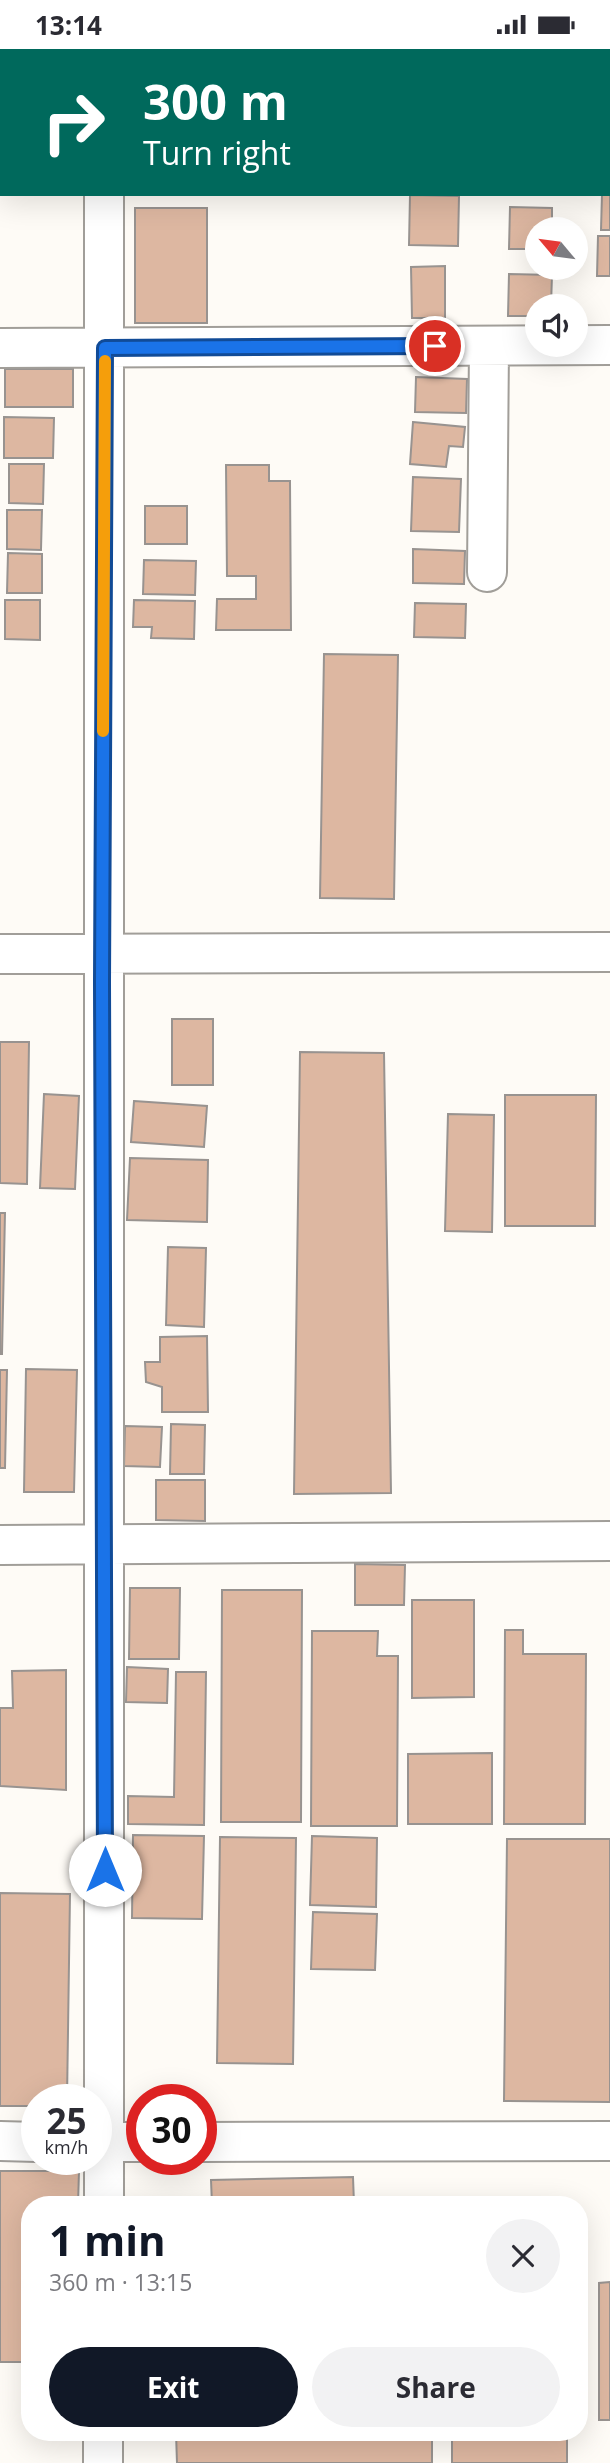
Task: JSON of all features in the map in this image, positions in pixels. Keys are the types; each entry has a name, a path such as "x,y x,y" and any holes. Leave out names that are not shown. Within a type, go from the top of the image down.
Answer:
{"street":[{"path":"104,196 102,955 105,1545 114,2142 105,2196"},
{"path":"0,348 610,345"},
{"path":"487,572 489,346"},
{"path":"0,954 610,952"},
{"path":"0,1545 610,1541"},
{"path":"0,2141 21,2141"},
{"path":"217,2142 610,2141"},
{"path":"103,2441 103,2463"}],"building":[{"path":"410,196 459,196 458,246 409,245"},
{"path":"602,196 610,196 610,230 601,230"},
{"path":"510,207 552,208 552,217 525,217 525,249 509,249"},
{"path":"135,208 207,208 207,323 135,323"},
{"path":"598,236 610,236 610,276 597,276"},
{"path":"445,266 445,318 412,318 411,267"},
{"path":"509,274 525,274 525,280 552,280 551,294 525,294 525,316 508,316"},
{"path":"5,369 73,369 73,407 5,407"},
{"path":"416,377 467,379 466,413 415,412"},
{"path":"4,417 54,418 53,458 4,458"},
{"path":"413,422 465,427 463,447 449,446 446,467 410,464"},
{"path":"9,464 44,464 43,504 9,503"},
{"path":"226,465 269,465 269,481 290,481 291,630 216,630 217,599 256,599 256,576 227,576"},
{"path":"413,477 461,479 459,532 411,531"},
{"path":"145,506 187,506 187,544 145,544"},
{"path":"7,510 42,510 41,550 7,549"},
{"path":"413,549 465,551 464,584 413,583"},
{"path":"8,553 42,554 42,593 7,593"},
{"path":"144,560 196,561 195,595 143,594"},
{"path":"5,600 40,600 40,640 5,639"},
{"path":"134,600 195,601 194,639 151,638 152,627 133,627"},
{"path":"415,603 466,604 465,638 414,637"},
{"path":"324,654 398,655 394,899 320,898"},
{"path":"172,1019 213,1019 213,1085 172,1085"},
{"path":"0,1042 29,1042 27,1184 0,1183"},
{"path":"300,1052 384,1053 391,1493 294,1494"},
{"path":"44,1094 79,1096 75,1189 40,1188"},
{"path":"505,1095 596,1095 595,1226 505,1226"},
{"path":"134,1101 207,1106 204,1147 131,1142"},
{"path":"448,1114 494,1115 492,1232 445,1231"},
{"path":"130,1158 208,1160 207,1222 127,1220"},
{"path":"0,1213 5,1213 2,1354 0,1354"},
{"path":"168,1247 206,1248 204,1327 166,1325"},
{"path":"207,1336 208,1412 162,1412 162,1387 146,1382 145,1362 160,1362 160,1337"},
{"path":"26,1369 77,1370 74,1492 24,1492"},
{"path":"0,1370 7,1370 5,1468 0,1468"},
{"path":"171,1424 205,1425 204,1474 170,1474"},
{"path":"125,1426 162,1427 160,1467 124,1466"},
{"path":"156,1480 205,1480 205,1521 156,1520"},
{"path":"355,1564 405,1565 404,1605 355,1605"},
{"path":"130,1588 180,1588 179,1659 129,1659"},
{"path":"222,1590 302,1590 301,1822 221,1822"},
{"path":"412,1600 474,1600 474,1697 412,1698"},
{"path":"505,1630 523,1630 523,1654 586,1654 585,1824 504,1824"},
{"path":"312,1631 378,1631 377,1656 398,1656 397,1826 311,1826"},
{"path":"127,1667 168,1669 167,1703 126,1702"},
{"path":"66,1670 66,1790 0,1786 0,1708 13,1708 12,1671"},
{"path":"176,1672 206,1672 204,1825 128,1824 128,1796 174,1797"},
{"path":"492,1753 492,1824 408,1824 408,1754"},
{"path":"133,1835 204,1836 202,1919 132,1918"},
{"path":"312,1836 377,1838 376,1907 310,1905"},
{"path":"220,1837 296,1838 293,2064 217,2063"},
{"path":"507,1839 610,1839 610,2102 504,2101"},
{"path":"0,1893 70,1894 67,2084 21,2084 21,2106 0,2106"},
{"path":"313,1912 377,1914 375,1970 311,1969"},
{"path":"0,2171 21,2171 21,2175 79,2175 78,2196 21,2196 21,2362 0,2362"},
{"path":"353,2177 354,2196 212,2196 211,2180"},
{"path":"610,2282 610,2420 599,2420 599,2283"},
{"path":"176,2441 432,2441 432,2463 177,2463"},
{"path":"452,2441 567,2441 567,2463 452,2463"}],"slow traffic":[{"path":"103,731 105,361"}],"route":[{"path":"105,1870 102,982 105,348 435,346"}]}
